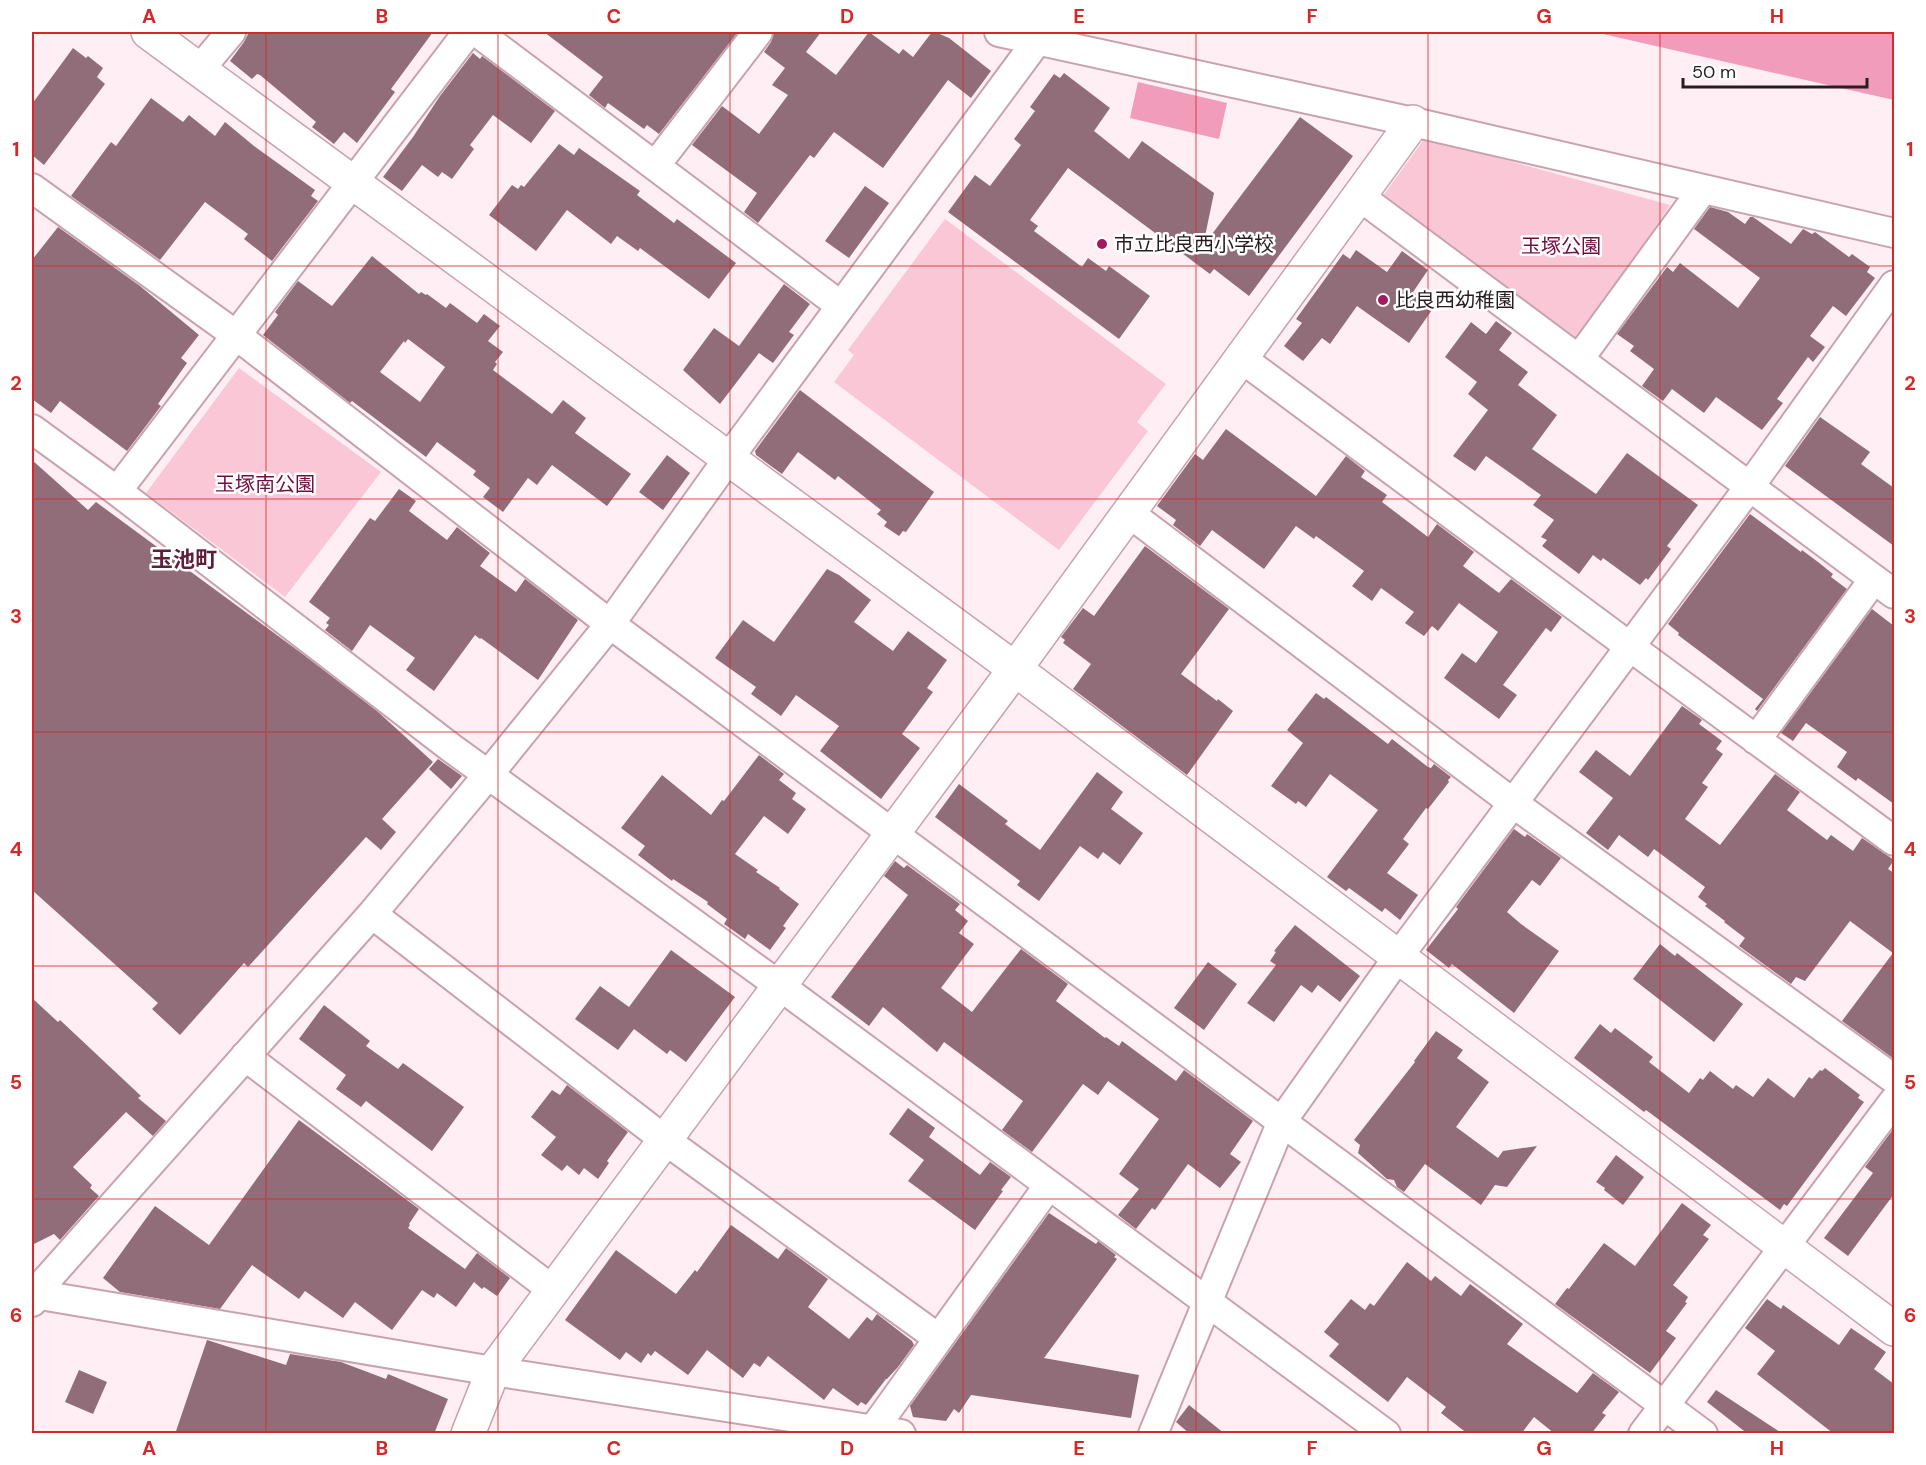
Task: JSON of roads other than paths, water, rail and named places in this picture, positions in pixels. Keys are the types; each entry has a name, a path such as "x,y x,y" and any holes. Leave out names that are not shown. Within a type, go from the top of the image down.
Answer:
{"street":[{"path":"148,32 1015,669 1894,1329"},
{"path":"199,70 231,32"},
{"path":"117,491 468,32"},
{"path":"477,32 841,306"},
{"path":"655,166 758,32"},
{"path":"999,32 1413,122 1894,233"},
{"path":"33,1298 372,914 610,624 728,459 1037,41"},
{"path":"468,1434 493,1371 1015,669 1413,122"},
{"path":"32,188 236,335 610,624 1703,1434"},
{"path":"1579,359 1703,189"},
{"path":"1359,195 1884,586 1756,740"},
{"path":"1153,1434 1282,1121 1398,957 1891,298"},
{"path":"1241,358 1894,841"},
{"path":"32,429 117,491 488,775 780,986 1386,1434"},
{"path":"1129,513 1513,803 1894,1079"},
{"path":"372,914 665,1140 938,1338"},
{"path":"245,1056 554,1290"},
{"path":"1643,1434 1894,1101"},
{"path":"871,1431 1049,1185"},
{"path":"33,1298 901,1434"}],"place":[{"name":"市立比良西小学校","path":"1102,244"},
{"name":"比良西幼稚園","path":"1383,300"}],"district":[{"name":"玉池町","path":"184,559"}],"park label":[{"name":"玉塚公園","path":"1561,246"},
{"name":"玉塚南公園","path":"265,484"}]}
